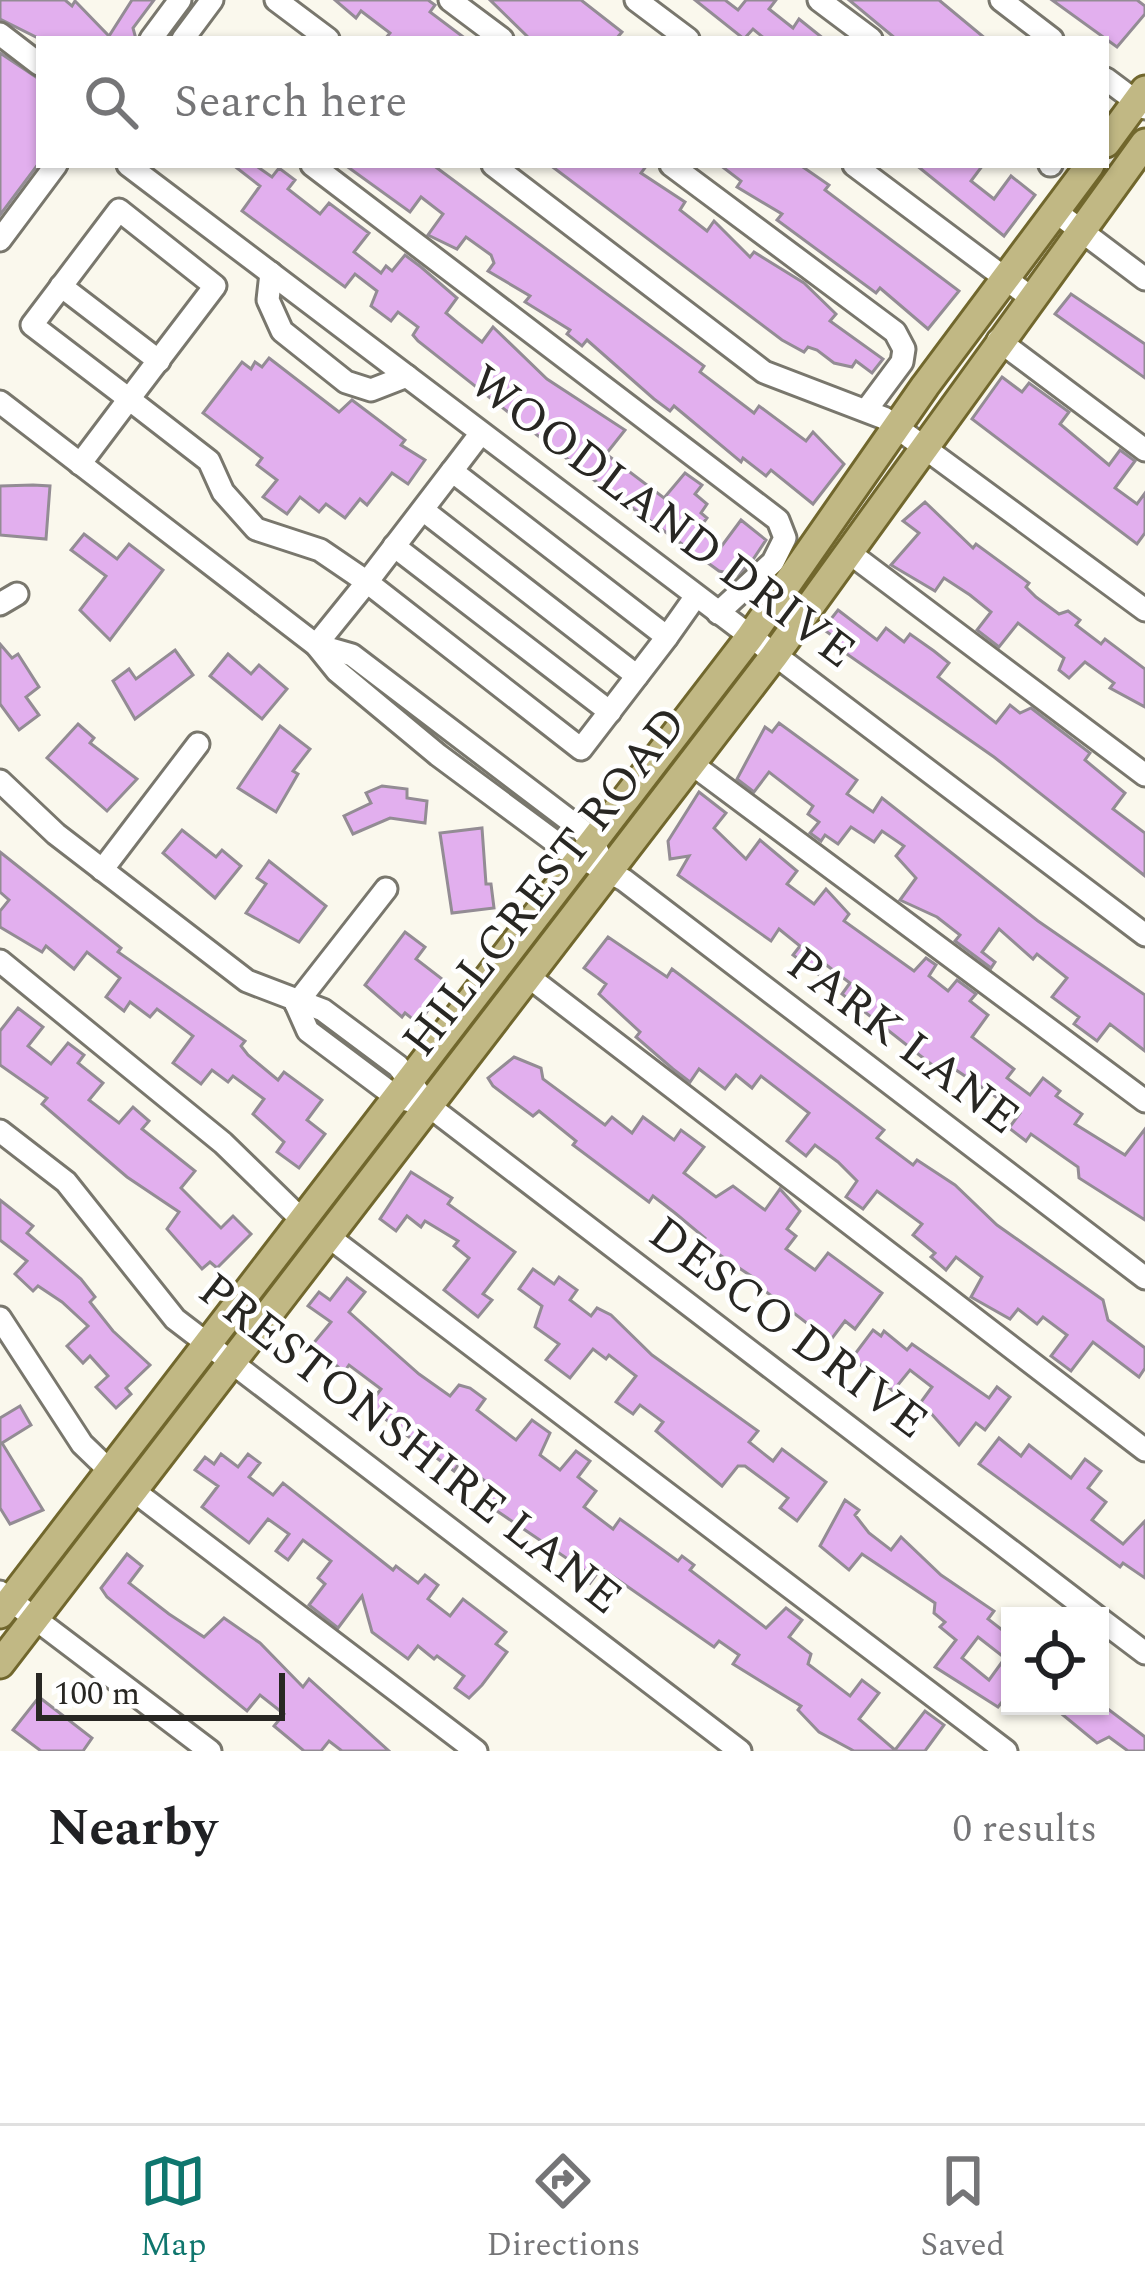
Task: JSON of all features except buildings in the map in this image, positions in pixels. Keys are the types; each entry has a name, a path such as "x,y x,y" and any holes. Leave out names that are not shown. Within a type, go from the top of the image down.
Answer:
{"main road":[{"path":"1109,136 1126,94"},
{"name":"HILLCREST ROAD","path":"0,1664 775,656 998,340 1145,143"},
{"name":"HILLCREST ROAD","path":"4,1602 110,1471 750,637 1088,168"}],"street":[{"path":"153,36 180,0"},
{"path":"185,36 212,0"},
{"path":"276,0 324,36"},
{"path":"450,0 498,36"},
{"path":"636,0 684,36"},
{"path":"819,0 867,36"},
{"path":"1000,0 1048,36"},
{"path":"0,34 36,62"},
{"path":"0,240 54,168"},
{"name":"WOODLAND DRIVE","path":"132,168 1145,935"},
{"path":"316,168 778,520 785,538 773,562 718,613"},
{"path":"497,168 764,372 867,409 897,427 1145,610"},
{"path":"675,168 895,332 904,349 902,362 867,409"},
{"path":"858,168 1030,297"},
{"path":"215,286 119,210 32,325 209,461 223,492 256,529 320,550 580,749 696,596"},
{"path":"1055,211 1145,279"},
{"path":"80,464 242,251"},
{"path":"271,273 268,300 282,331 346,382 371,390 407,376"},
{"path":"61,286 158,361"},
{"path":"998,340 1145,450"},
{"name":"PARK LANE","path":"0,403 316,645 337,671 438,754 586,850 1145,1278"},
{"path":"316,645 481,433"},
{"path":"452,471 667,637"},
{"path":"423,509 637,676"},
{"path":"394,546 610,712"},
{"path":"851,554 1145,775"},
{"path":"102,870 198,744"},
{"path":"692,764 1145,1101"},
{"name":"DESCO DRIVE","path":"0,781 102,870 248,981 296,1004 323,1010 404,1087 1084,1607"},
{"path":"296,1004 386,889"},
{"path":"0,961 223,1143 303,1221"},
{"path":"529,977 1145,1450"},
{"name":"PRESTONSHIRE LANE","path":"0,1131 66,1182 112,1236 158,1303 207,1345 740,1751"},
{"path":"329,1237 1006,1751"},
{"path":"0,1318 82,1444 110,1471"},
{"path":"134,1491 476,1751"},
{"path":"4,1602 36,1617 210,1751"},
{"name":"DESCO DRIVE","path":"1109,1626 1145,1654"}]}
